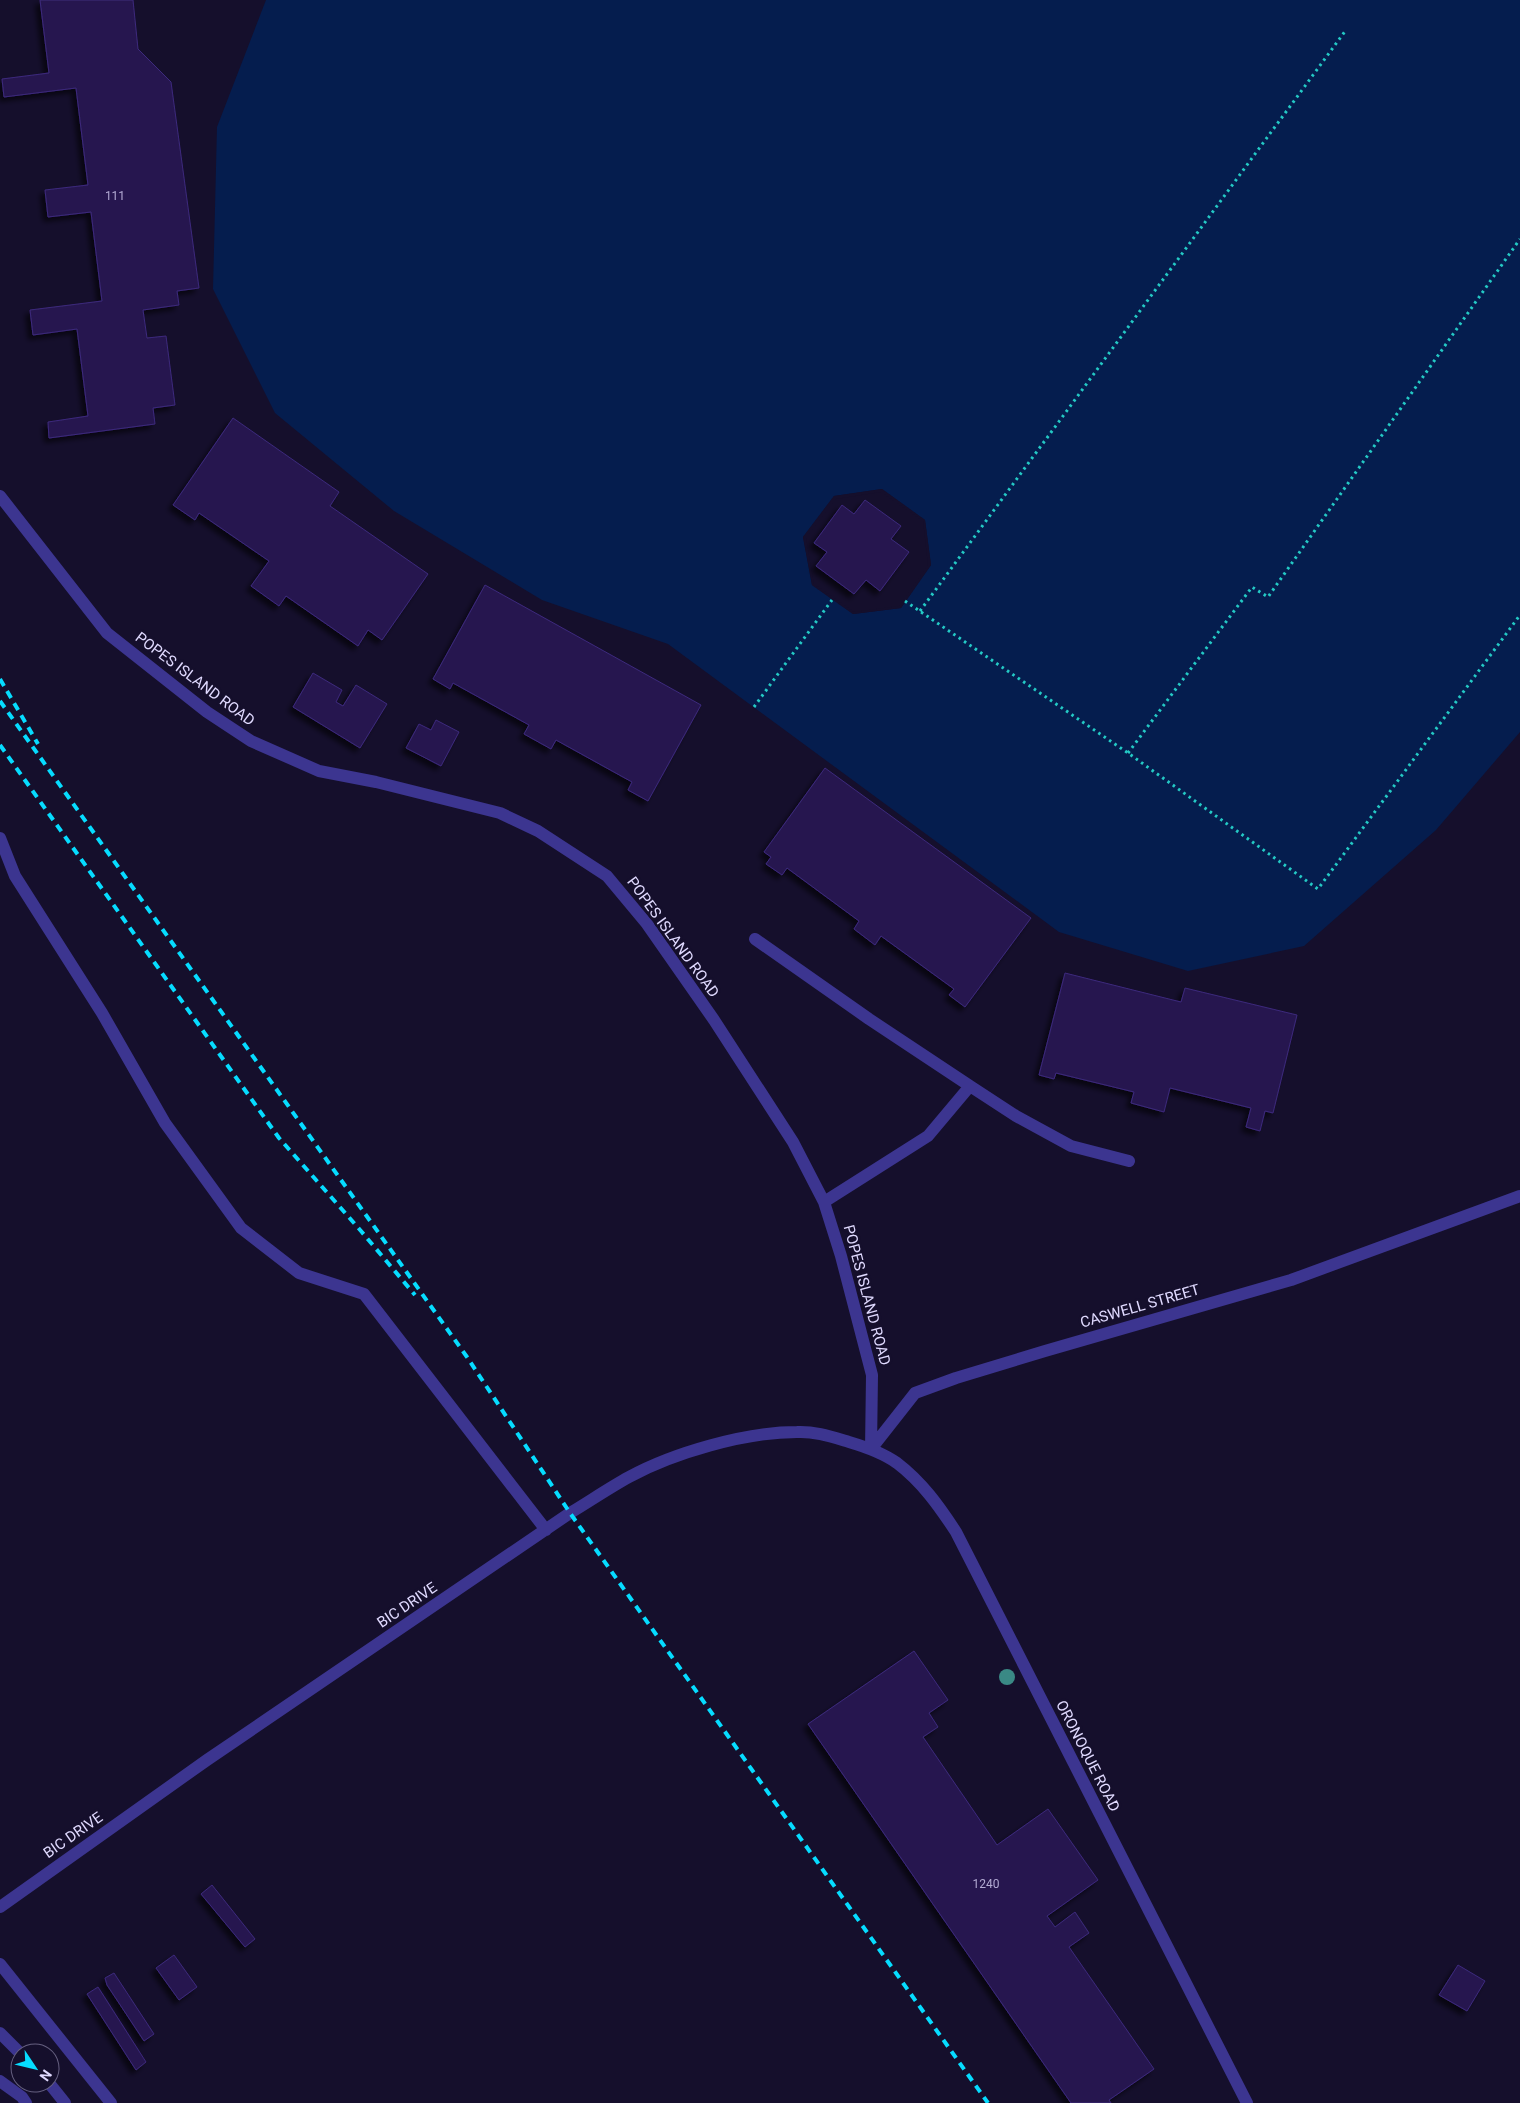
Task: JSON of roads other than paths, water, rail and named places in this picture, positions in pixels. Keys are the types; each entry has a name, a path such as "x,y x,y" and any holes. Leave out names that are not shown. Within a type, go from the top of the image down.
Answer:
{"street":[{"name":"POPES ISLAND ROAD","path":"0,496 107,633 206,712 251,741 319,771 376,782 500,813 538,831 607,876 647,924 714,1020 793,1142 824,1202 841,1256 872,1375 871,1448"},
{"path":"0,838 16,876 102,1012 165,1123 241,1228 299,1273 364,1294 546,1530"},
{"path":"755,939 869,1019 1016,1116 1071,1146 1129,1161"},
{"path":"824,1202 928,1136 970,1086"},
{"name":"CASWELL STREET","path":"871,1448 915,1393 956,1378 1044,1351 1291,1280 1520,1196"},
{"name":"BIC DRIVE","path":"0,1908 207,1760 546,1530 630,1477 672,1458 715,1445 765,1434 798,1432 822,1434 871,1448"},
{"name":"ORONOQUE ROAD","path":"871,1448 896,1462 916,1479 937,1504 956,1532 1247,2103"},
{"path":"0,1964 111,2103"},
{"path":"0,2033 10,2043"},
{"path":"0,2081 22,2097 26,2103"},
{"path":"57,2093 65,2103"}],"water":[{"path":"266,0 1520,0 1520,732 1436,830 1304,946 1188,971 1059,932 668,644 542,600 394,511 275,413 213,289 217,127","holes":["882,489 925,520 931,565 901,608 853,614 812,585 803,537 834,496"]}],"railway":[{"path":"0,679 38,744"},
{"path":"0,701 467,1357 570,1513 988,2103"},
{"path":"0,745 279,1138 415,1295"}]}
